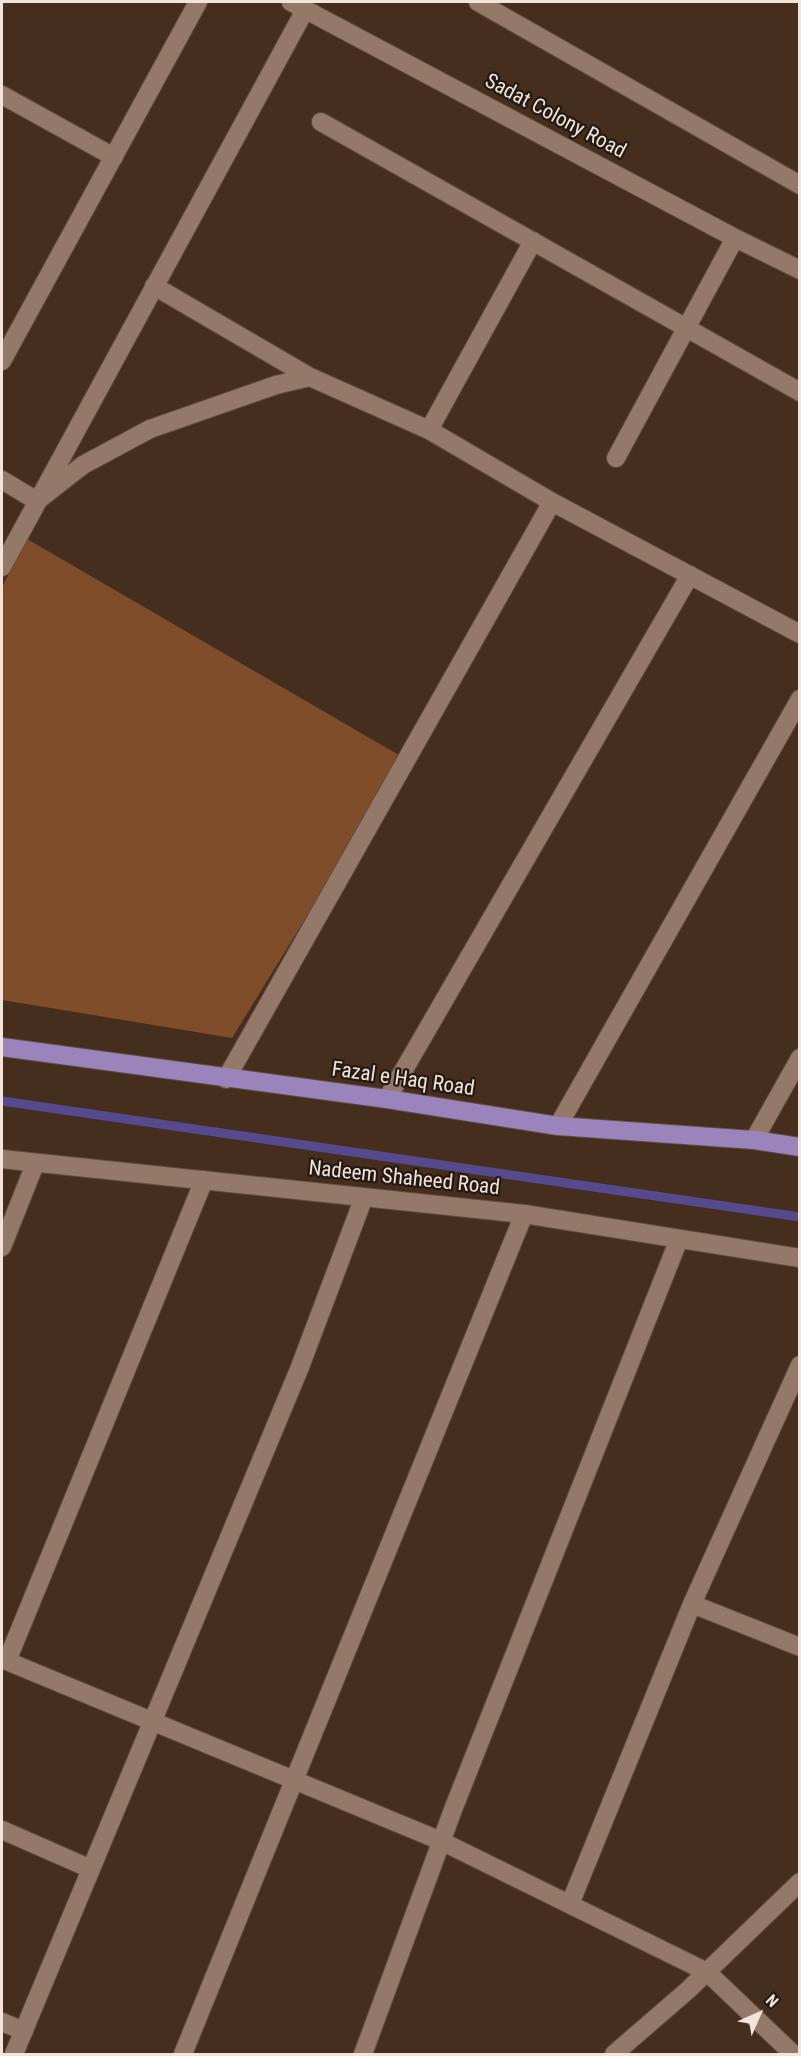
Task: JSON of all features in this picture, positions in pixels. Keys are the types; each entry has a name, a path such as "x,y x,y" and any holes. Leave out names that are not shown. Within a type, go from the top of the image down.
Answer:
{"main road":[{"name":"Fazal e Haq Road","path":"2,1047 387,1099 558,1126 754,1140 800,1148"}],"street":[{"path":"2,361 198,2"},
{"path":"478,2 800,185"},
{"path":"2,567 154,286 298,6"},
{"name":"Sadat Colony Road","path":"298,6 735,238 800,270"},
{"path":"2,95 114,157"},
{"path":"321,122 800,392"},
{"path":"616,458 735,238"},
{"path":"429,430 533,241"},
{"path":"154,286 310,377 429,430 552,502 800,634"},
{"path":"37,501 83,465 150,429 276,385 310,377"},
{"path":"2,480 37,501"},
{"path":"226,1079 552,502"},
{"path":"387,1099 690,575"},
{"path":"558,1126 800,699"},
{"path":"754,1140 800,1058"},
{"name":"Nadeem Shaheed Road","path":"2,1159 524,1214 800,1258"},
{"path":"2,1247 35,1164"},
{"path":"204,1180 4,1660 441,1841 570,1904 707,1972 794,2055 800,2050"},
{"path":"14,2055 300,1367 364,1197"},
{"path":"183,2055 524,1214"},
{"path":"363,2055 441,1841 679,1239"},
{"path":"570,1904 692,1604 800,1365"},
{"path":"692,1604 800,1647"},
{"path":"2,1830 91,1869"},
{"path":"614,2055 707,1972 800,1882"},
{"path":"2,2022 24,2031"}],"shaded area":[{"path":"27,539 404,758 232,1038 2,1000 2,587"}],"waterway":[{"path":"2,1101 800,1217"}]}
